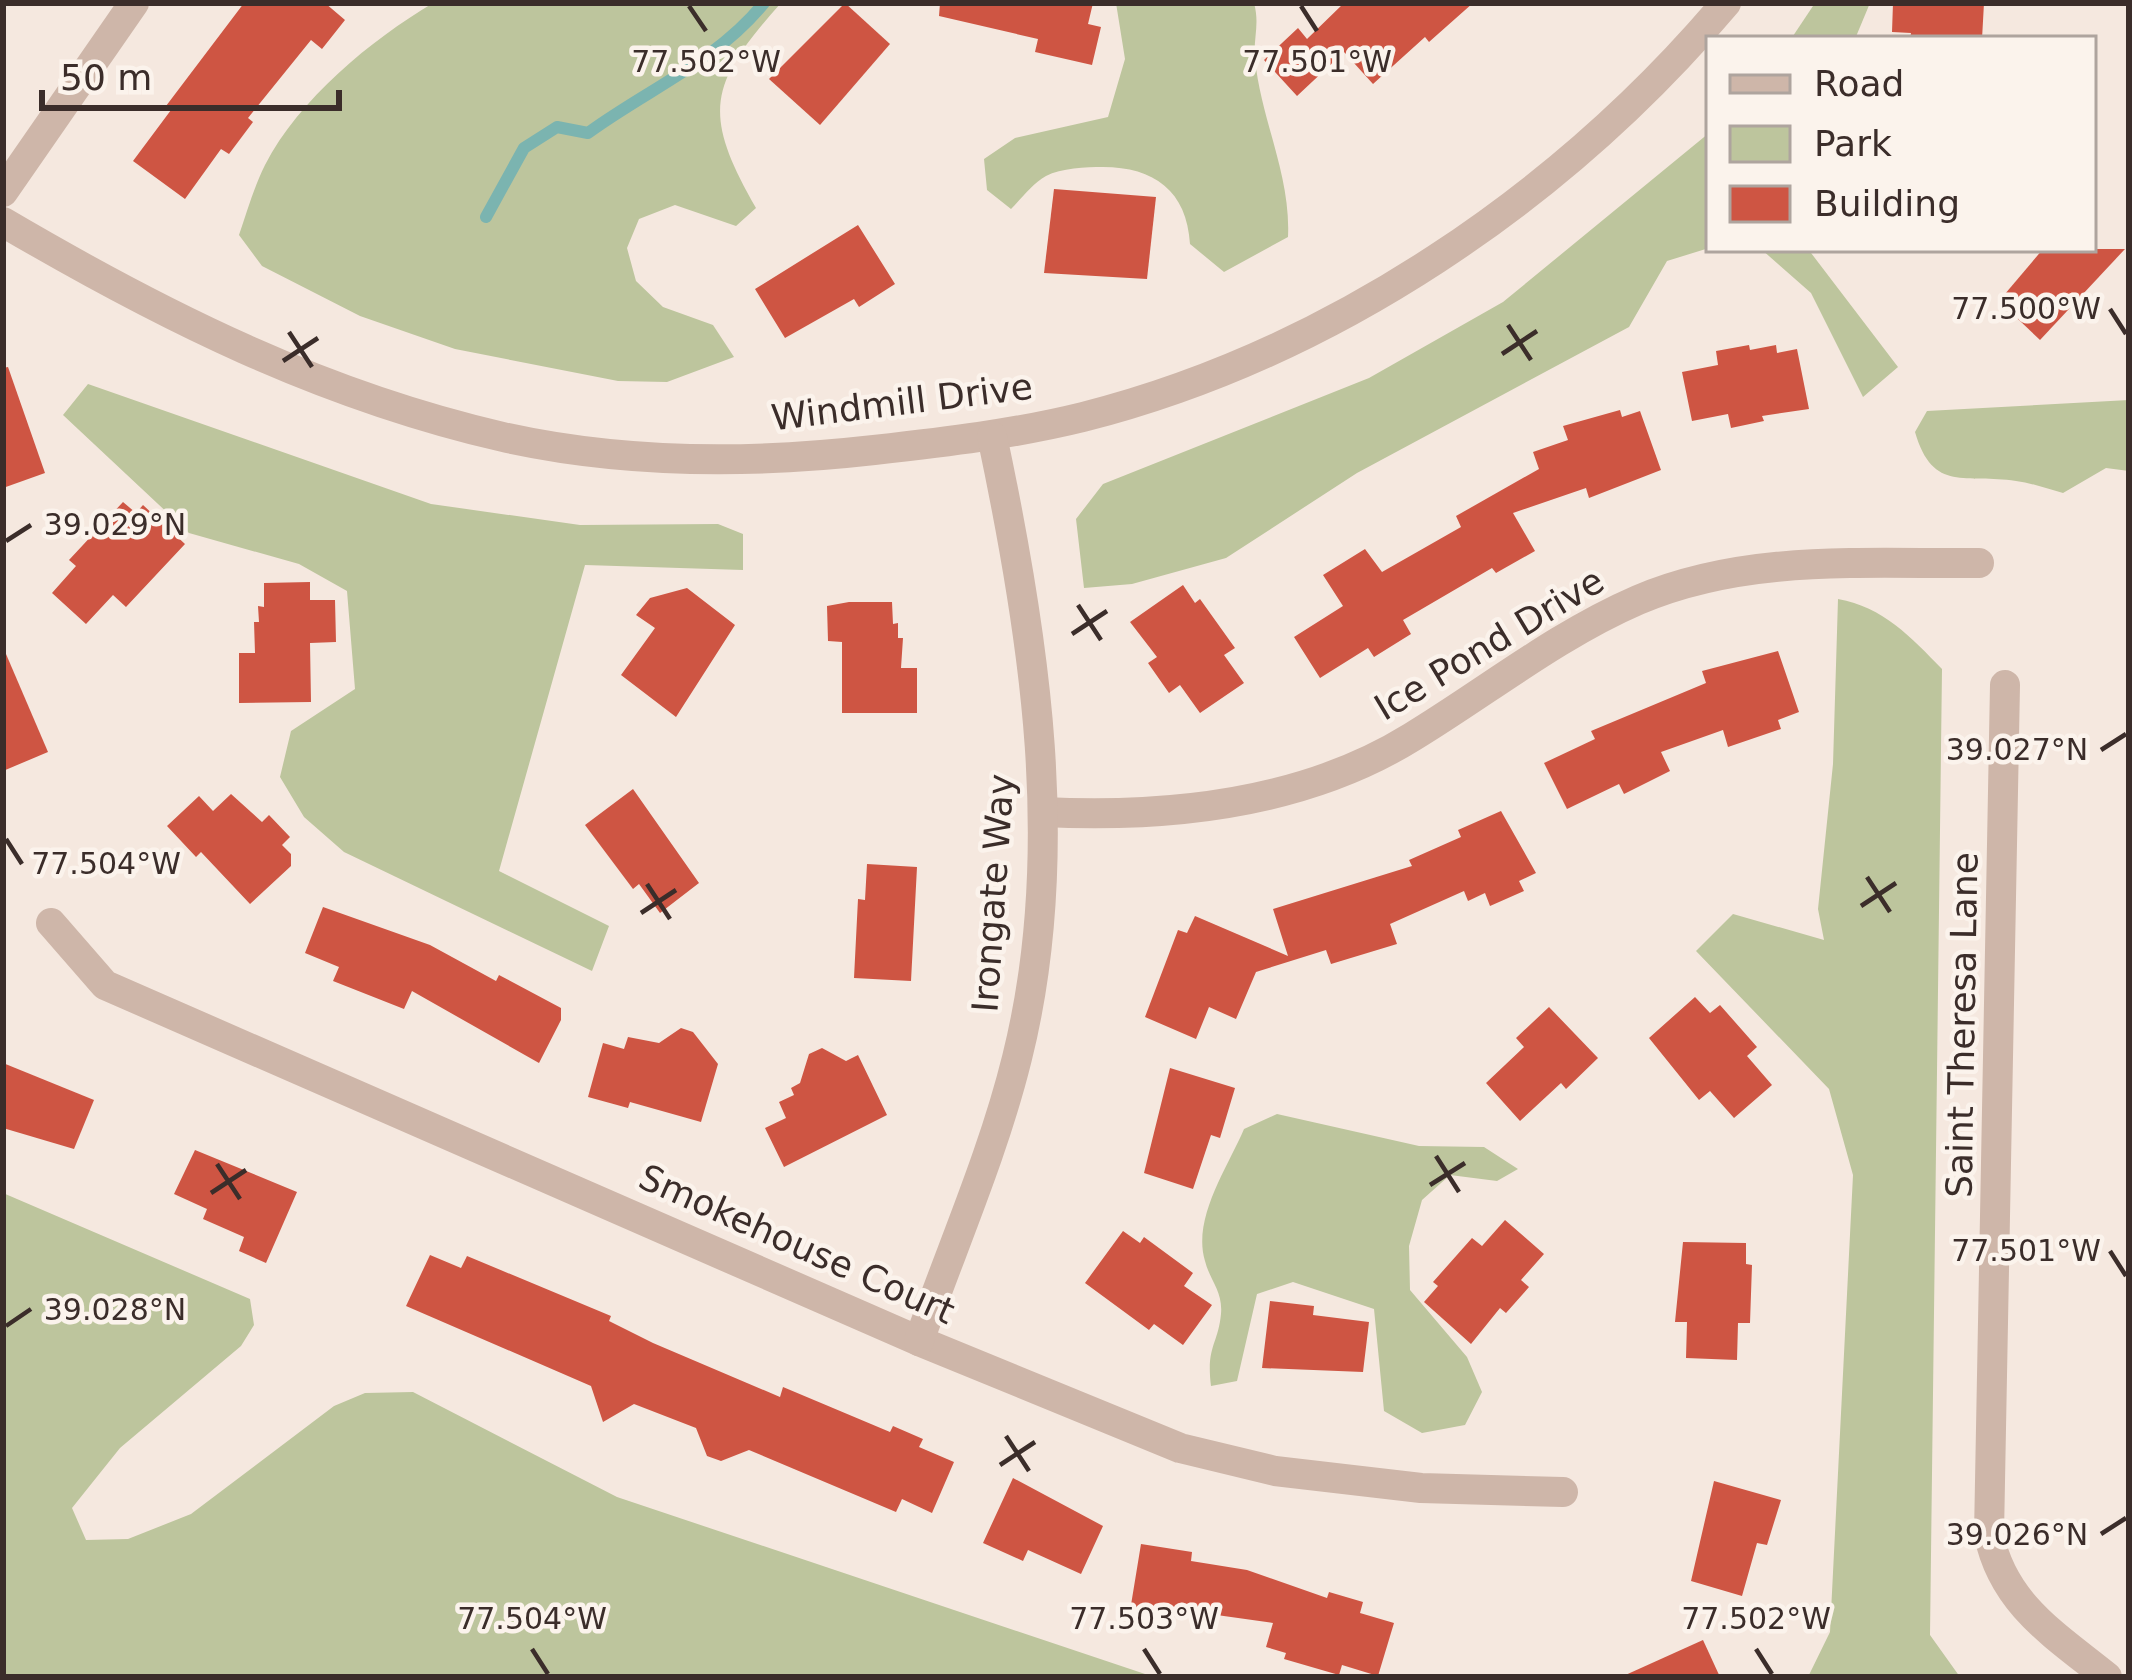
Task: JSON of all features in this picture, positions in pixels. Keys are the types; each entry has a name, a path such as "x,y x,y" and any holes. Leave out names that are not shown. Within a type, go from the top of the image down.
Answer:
{"street":[{"path":"3,192 134,3"},
{"name":"Windmill Drive","path":"3,222 140,303 288,371 406,412 507,438 621,455 728,460 992,436 1085,416 1187,384 1365,300 1531,192 1670,69 1726,3"},
{"name":"Irongate Way","path":"919,1341 987,1160 1018,1056 1030,980 1043,812 1030,641 992,436"},
{"name":"Ice Pond Drive","path":"1043,812 1160,812 1219,805 1300,784 1408,740 1582,629 1681,586 1781,564 1979,563"},
{"name":"Saint Theresa Lane","path":"2005,685 1989,1535 1995,1566 2009,1593 2107,1677"},
{"name":"Smokehouse Court","path":"51,923 105,985 919,1341 1180,1448 1275,1471 1421,1488 1563,1492"}],"green space":[{"path":"433,3 781,3 739,56 721,100 727,147 756,208 736,226 675,205 639,219 627,248 636,281 663,307 713,325 734,357 667,382 618,381 455,349 360,316 262,266 239,235 261,173 279,141 338,73"},
{"path":"1116,3 1254,3 1258,82 1285,192 1288,237 1224,272 1190,244 1175,196 1138,172 1103,167 1059,171 1036,183 1011,209 987,190 984,159 1015,138 1108,117 1125,59"},
{"path":"1815,3 1870,3 1856,36 1793,36"},
{"path":"1706,135 1706,249 1667,261 1629,327 1357,473 1226,558 1132,584 1084,588 1076,519 1103,484 1369,378 1503,302"},
{"path":"1764,252 1810,252 1898,367 1863,397 1811,293"},
{"path":"88,384 431,504 580,525 718,524 743,534 743,570 585,565 499,871 609,926 592,971 344,852 304,817 280,777 291,731 355,689 347,591 299,564 189,533 63,415"},
{"path":"2129,400 2129,471 2106,468 2063,493 2022,482 1942,473 1922,452 1915,432 1927,411"},
{"path":"1838,599 1883,616 1942,669 1930,1635 1960,1677 1808,1677 1830,1632 1853,1175 1829,1089 1696,951 1733,914 1824,940 1818,909 1833,764"},
{"path":"1277,1114 1419,1146 1484,1147 1518,1169 1497,1181 1450,1175 1422,1200 1409,1246 1410,1290 1467,1357 1482,1392 1465,1425 1422,1433 1384,1411 1374,1309 1293,1282 1257,1294 1237,1381 1211,1386 1211,1354 1221,1306 1202,1245 1207,1210 1244,1129"},
{"path":"3,1193 250,1299 254,1325 241,1346 120,1448 72,1508 86,1540 128,1539 191,1514 334,1406 365,1393 413,1392 617,1497 1154,1677 3,1677"}],"building":[{"path":"244,3 325,3 345,20 322,49 311,40 248,118 253,122 229,154 221,149 185,199 133,161 171,110 166,106"},
{"path":"845,3 890,44 820,125 769,79"},
{"path":"940,3 1093,3 1088,24 1101,27 1092,65 1035,52 1038,39 939,16"},
{"path":"1344,3 1473,3 1429,42 1425,37 1373,84 1344,52 1297,96 1264,60 1298,28 1307,39"},
{"path":"1893,3 1984,3 1982,36 1892,32"},
{"path":"1054,189 1156,197 1147,279 1044,273"},
{"path":"858,225 895,284 859,307 854,299 785,338 755,289"},
{"path":"2125,249 2040,340 1999,301 2040,252"},
{"path":"1749,345 1750,350 1776,345 1777,353 1797,349 1809,409 1762,416 1764,421 1731,428 1728,414 1692,421 1682,372 1718,365 1716,351"},
{"path":"8,367 45,473 3,488 3,368"},
{"path":"1620,410 1622,417 1640,411 1661,470 1589,498 1586,488 1513,513 1535,551 1496,573 1492,568 1403,620 1411,634 1374,657 1368,648 1320,678 1294,637 1343,606 1323,575 1365,549 1382,572 1461,527 1456,516 1539,469 1533,452 1568,440 1563,426"},
{"path":"123,502 136,513 143,505 185,544 126,607 113,595 86,624 52,593 76,566 69,560"},
{"path":"310,582 310,600 335,600 336,642 310,643 311,702 239,703 239,653 255,653 254,622 259,622 258,606 264,607 264,583"},
{"path":"1183,585 1195,603 1200,599 1235,648 1224,655 1244,683 1200,713 1180,685 1169,693 1148,663 1157,657 1130,622"},
{"path":"687,588 735,625 676,717 621,675 655,628 636,615 650,598"},
{"path":"892,602 893,624 898,623 898,638 903,638 901,668 917,668 917,713 842,713 842,642 828,641 827,606"},
{"path":"3,647 48,752 3,771"},
{"path":"1778,651 1799,712 1778,720 1781,729 1728,747 1723,730 1661,752 1670,771 1624,794 1619,784 1567,809 1544,763 1595,739 1591,731 1706,683 1702,671"},
{"path":"633,789 699,883 660,913 639,884 633,889 585,825"},
{"path":"231,794 262,822 269,815 290,837 282,845 291,854 291,866 250,904 201,852 196,857 167,826 199,796 213,811"},
{"path":"1501,811 1536,873 1519,881 1524,891 1490,906 1485,893 1468,901 1464,891 1390,924 1397,944 1331,964 1326,950 1256,972 1236,1019 1209,1007 1196,1039 1145,1017 1178,930 1187,933 1195,916 1288,956 1273,909 1412,866 1409,860 1461,837 1458,830"},
{"path":"867,864 917,867 911,981 854,978 858,899 865,900"},
{"path":"323,907 430,945 496,981 499,975 561,1008 561,1020 539,1063 412,991 404,1009 333,981 339,967 305,953"},
{"path":"1695,997 1710,1013 1720,1005 1757,1047 1747,1056 1772,1085 1734,1118 1710,1091 1699,1100 1649,1038"},
{"path":"1549,1007 1598,1058 1566,1089 1561,1083 1520,1121 1486,1083 1524,1047 1516,1038"},
{"path":"681,1028 693,1032 718,1064 701,1122 630,1102 628,1108 588,1097 603,1043 624,1049 628,1037 659,1043"},
{"path":"822,1048 846,1061 858,1055 887,1115 784,1167 765,1128 786,1118 779,1102 794,1095 791,1088 800,1083 809,1054"},
{"path":"3,1063 94,1100 74,1149 3,1128"},
{"path":"1170,1068 1235,1088 1220,1138 1211,1135 1193,1189 1144,1173"},
{"path":"195,1150 297,1192 266,1263 239,1251 244,1237 203,1219 207,1209 174,1194"},
{"path":"1505,1220 1544,1254 1521,1280 1529,1287 1506,1313 1500,1308 1471,1344 1424,1302 1438,1286 1433,1282 1472,1238 1482,1246"},
{"path":"1123,1231 1140,1243 1144,1237 1193,1273 1184,1286 1212,1305 1183,1345 1154,1324 1149,1330 1085,1283"},
{"path":"1683,1242 1746,1243 1746,1264 1752,1265 1750,1323 1738,1323 1737,1360 1686,1358 1687,1322 1675,1322"},
{"path":"430,1255 461,1268 467,1256 611,1316 609,1321 653,1343 780,1397 783,1387 890,1432 893,1426 923,1439 919,1447 954,1462 932,1513 902,1499 896,1512 749,1450 721,1461 707,1456 696,1428 634,1404 603,1422 591,1386 406,1306"},
{"path":"1270,1301 1314,1306 1313,1315 1369,1322 1363,1372 1262,1368"},
{"path":"1013,1478 1103,1526 1081,1574 1028,1550 1023,1561 983,1543"},
{"path":"1714,1481 1781,1500 1767,1545 1757,1543 1742,1596 1691,1581"},
{"path":"1141,1544 1192,1552 1191,1561 1247,1570 1327,1598 1329,1592 1363,1602 1360,1613 1394,1623 1378,1676 1342,1665 1339,1675 1284,1659 1286,1653 1266,1647 1273,1623 1181,1610 1180,1618 1130,1611"},
{"path":"1703,1640 1720,1677 1621,1677"}],"waterway":[{"path":"486,217 524,148 557,127 588,133 725,42 764,3"}]}
